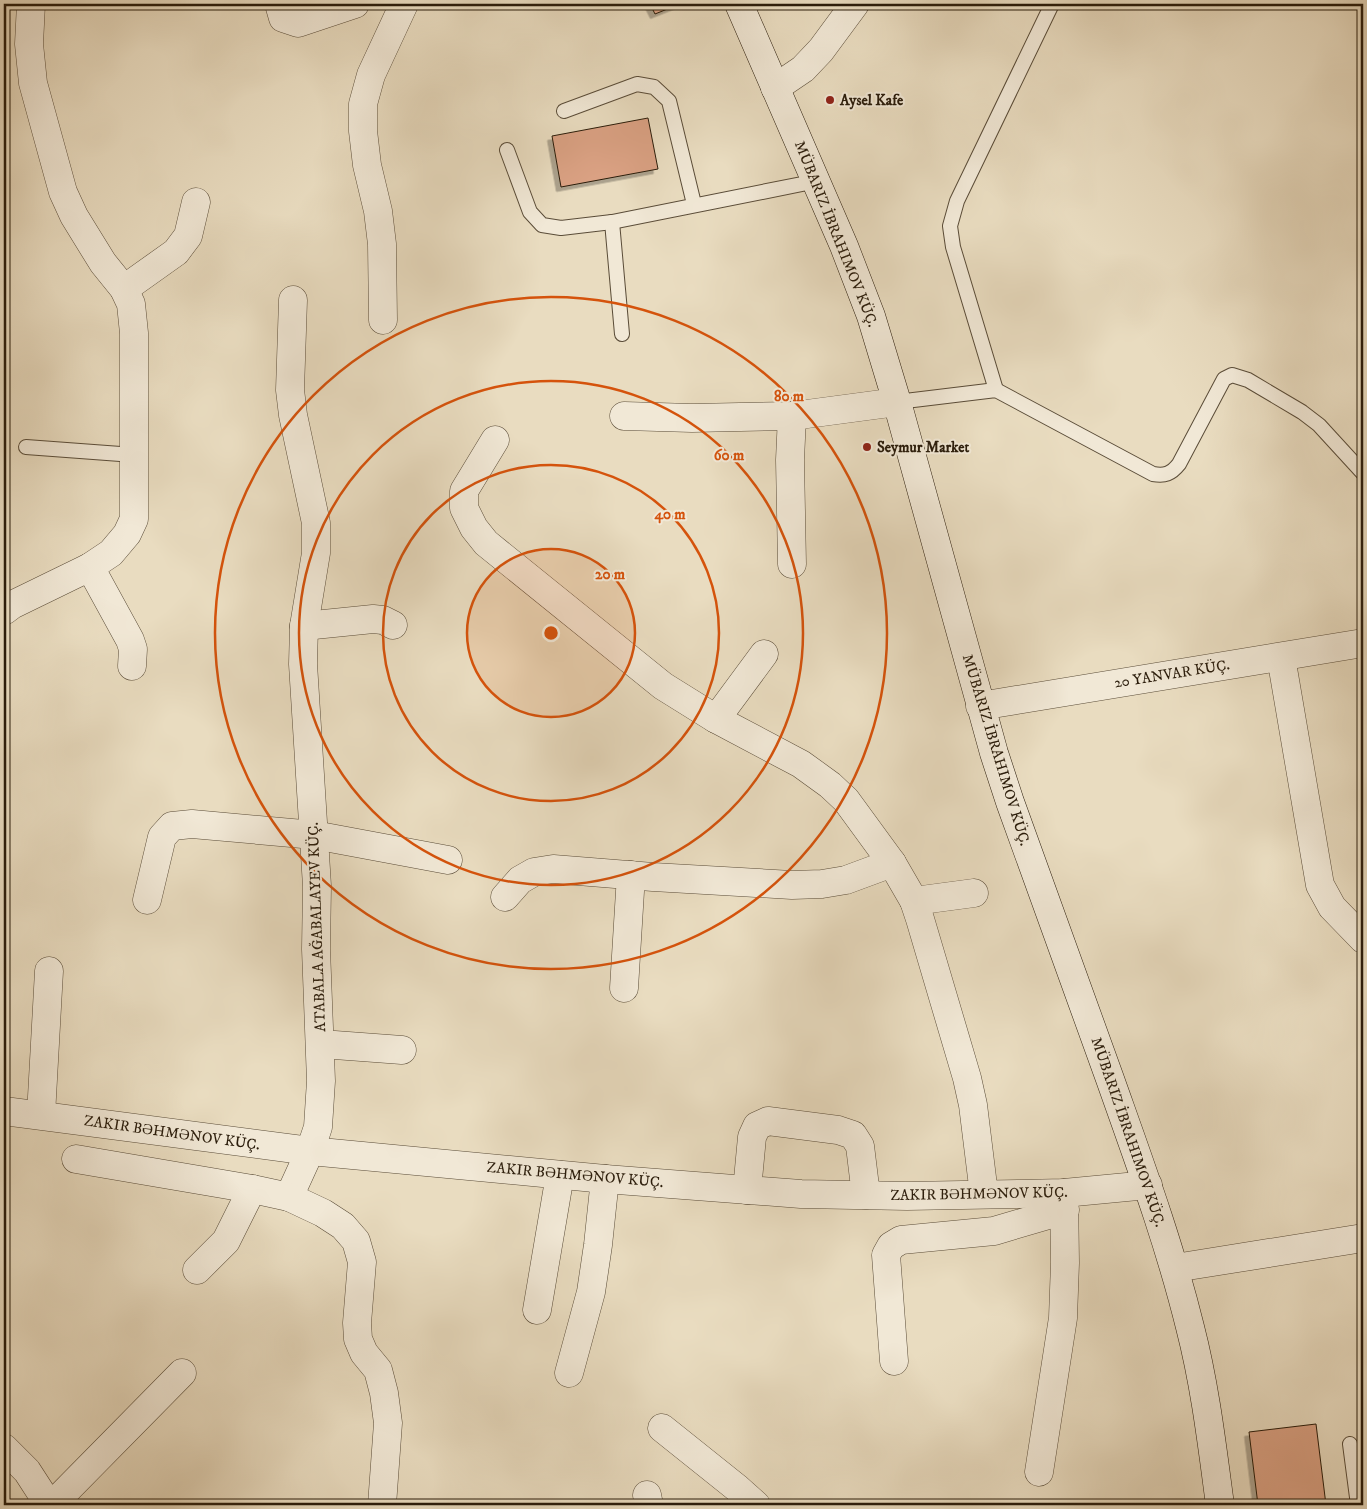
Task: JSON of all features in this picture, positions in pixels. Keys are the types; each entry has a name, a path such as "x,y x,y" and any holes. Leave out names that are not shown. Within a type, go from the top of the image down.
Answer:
{"street":[{"path":"4,611 12,605 90,567 111,553 127,534 134,519 134,333 131,304 124,289 103,264 74,216 63,192 34,83 29,44 31,4"},
{"path":"279,4 283,18 298,23 355,4"},
{"path":"383,320 382,244 378,211 367,165 363,131 363,104 371,74 404,4"},
{"name":"MÜBARIZ İBRAHIMOV KÜÇ.","path":"739,4 817,181 871,316 897,402 980,706 1010,802 1148,1185 1175,1268 1200,1371 1211,1432 1220,1505"},
{"path":"775,88 803,68 821,50 855,4"},
{"path":"124,289 176,252 188,236 196,202"},
{"name":"ATABALA AĞABALAYEV KÜÇ.","path":"289,1197 310,1151 318,1127 321,1044 316,949 317,886 303,664 304,626 316,553 316,523 291,398 294,300"},
{"path":"624,416 692,418 792,416 897,402"},
{"path":"792,416 790,460 792,564"},
{"path":"495,440 464,491 464,508 474,528 486,542 663,686 716,719 800,764 830,785 846,800 892,863 914,901 928,941 967,1078 973,1105 984,1194"},
{"path":"90,567 130,640 133,650 132,666"},
{"path":"304,626 373,619 383,620 393,625"},
{"name":"20 YANVAR KÜÇ.","path":"980,706 1363,643"},
{"path":"716,719 764,654"},
{"path":"1281,657 1320,885 1332,907 1363,939"},
{"path":"147,900 162,837 172,826 192,824 314,835 448,860"},
{"path":"505,897 520,880 534,872 553,869 792,885 822,884 846,880 892,863"},
{"path":"624,988 631,875"},
{"path":"914,901 974,893"},
{"path":"42,1115 49,971"},
{"path":"321,1044 402,1050"},
{"name":"ZAKIR BƏHMƏNOV KÜÇ.","path":"4,1111 310,1151 604,1179 801,1194 866,1196 984,1194 1064,1201 1148,1185"},
{"path":"747,1190 752,1137 757,1126 768,1121 838,1130 853,1135 860,1146 866,1196"},
{"path":"76,1159 289,1197 330,1217 343,1226 356,1241 362,1262 357,1323 358,1339 364,1353 378,1370 384,1393 388,1424 382,1505"},
{"path":"537,1310 560,1175"},
{"path":"570,1373 591,1292 598,1245 604,1179"},
{"path":"197,1270 226,1241 252,1189"},
{"path":"894,1361 886,1255 891,1246 901,1240 994,1231 1064,1201 1063,1318 1039,1472"},
{"path":"1175,1268 1363,1238"},
{"path":"4,1448 27,1471 50,1505 182,1373"},
{"path":"662,1428 722,1475 756,1505"}],"lane":[{"path":"996,390 954,247 950,226 957,201 1052,4"},
{"path":"564,111 637,84 654,87 669,101 694,204"},
{"path":"507,150 530,212 542,225 561,228 612,222 694,204 817,181"},
{"path":"612,222 622,334"},
{"path":"897,402 996,390 1153,474 1162,475 1171,473 1179,464 1224,379 1232,375 1248,380 1302,412 1319,426 1363,473"},
{"path":"26,447 134,455"},
{"path":"1350,1444 1358,1505"}],"building":[{"path":"650,4 680,4 655,14"},
{"path":"648,118 658,169 561,187 552,136"},
{"path":"1316,1424 1326,1505 1258,1505 1249,1432"}],"place":[{"name":"Aysel Kafe","path":"830,100"},
{"name":"Seymur Market","path":"867,447"}]}
